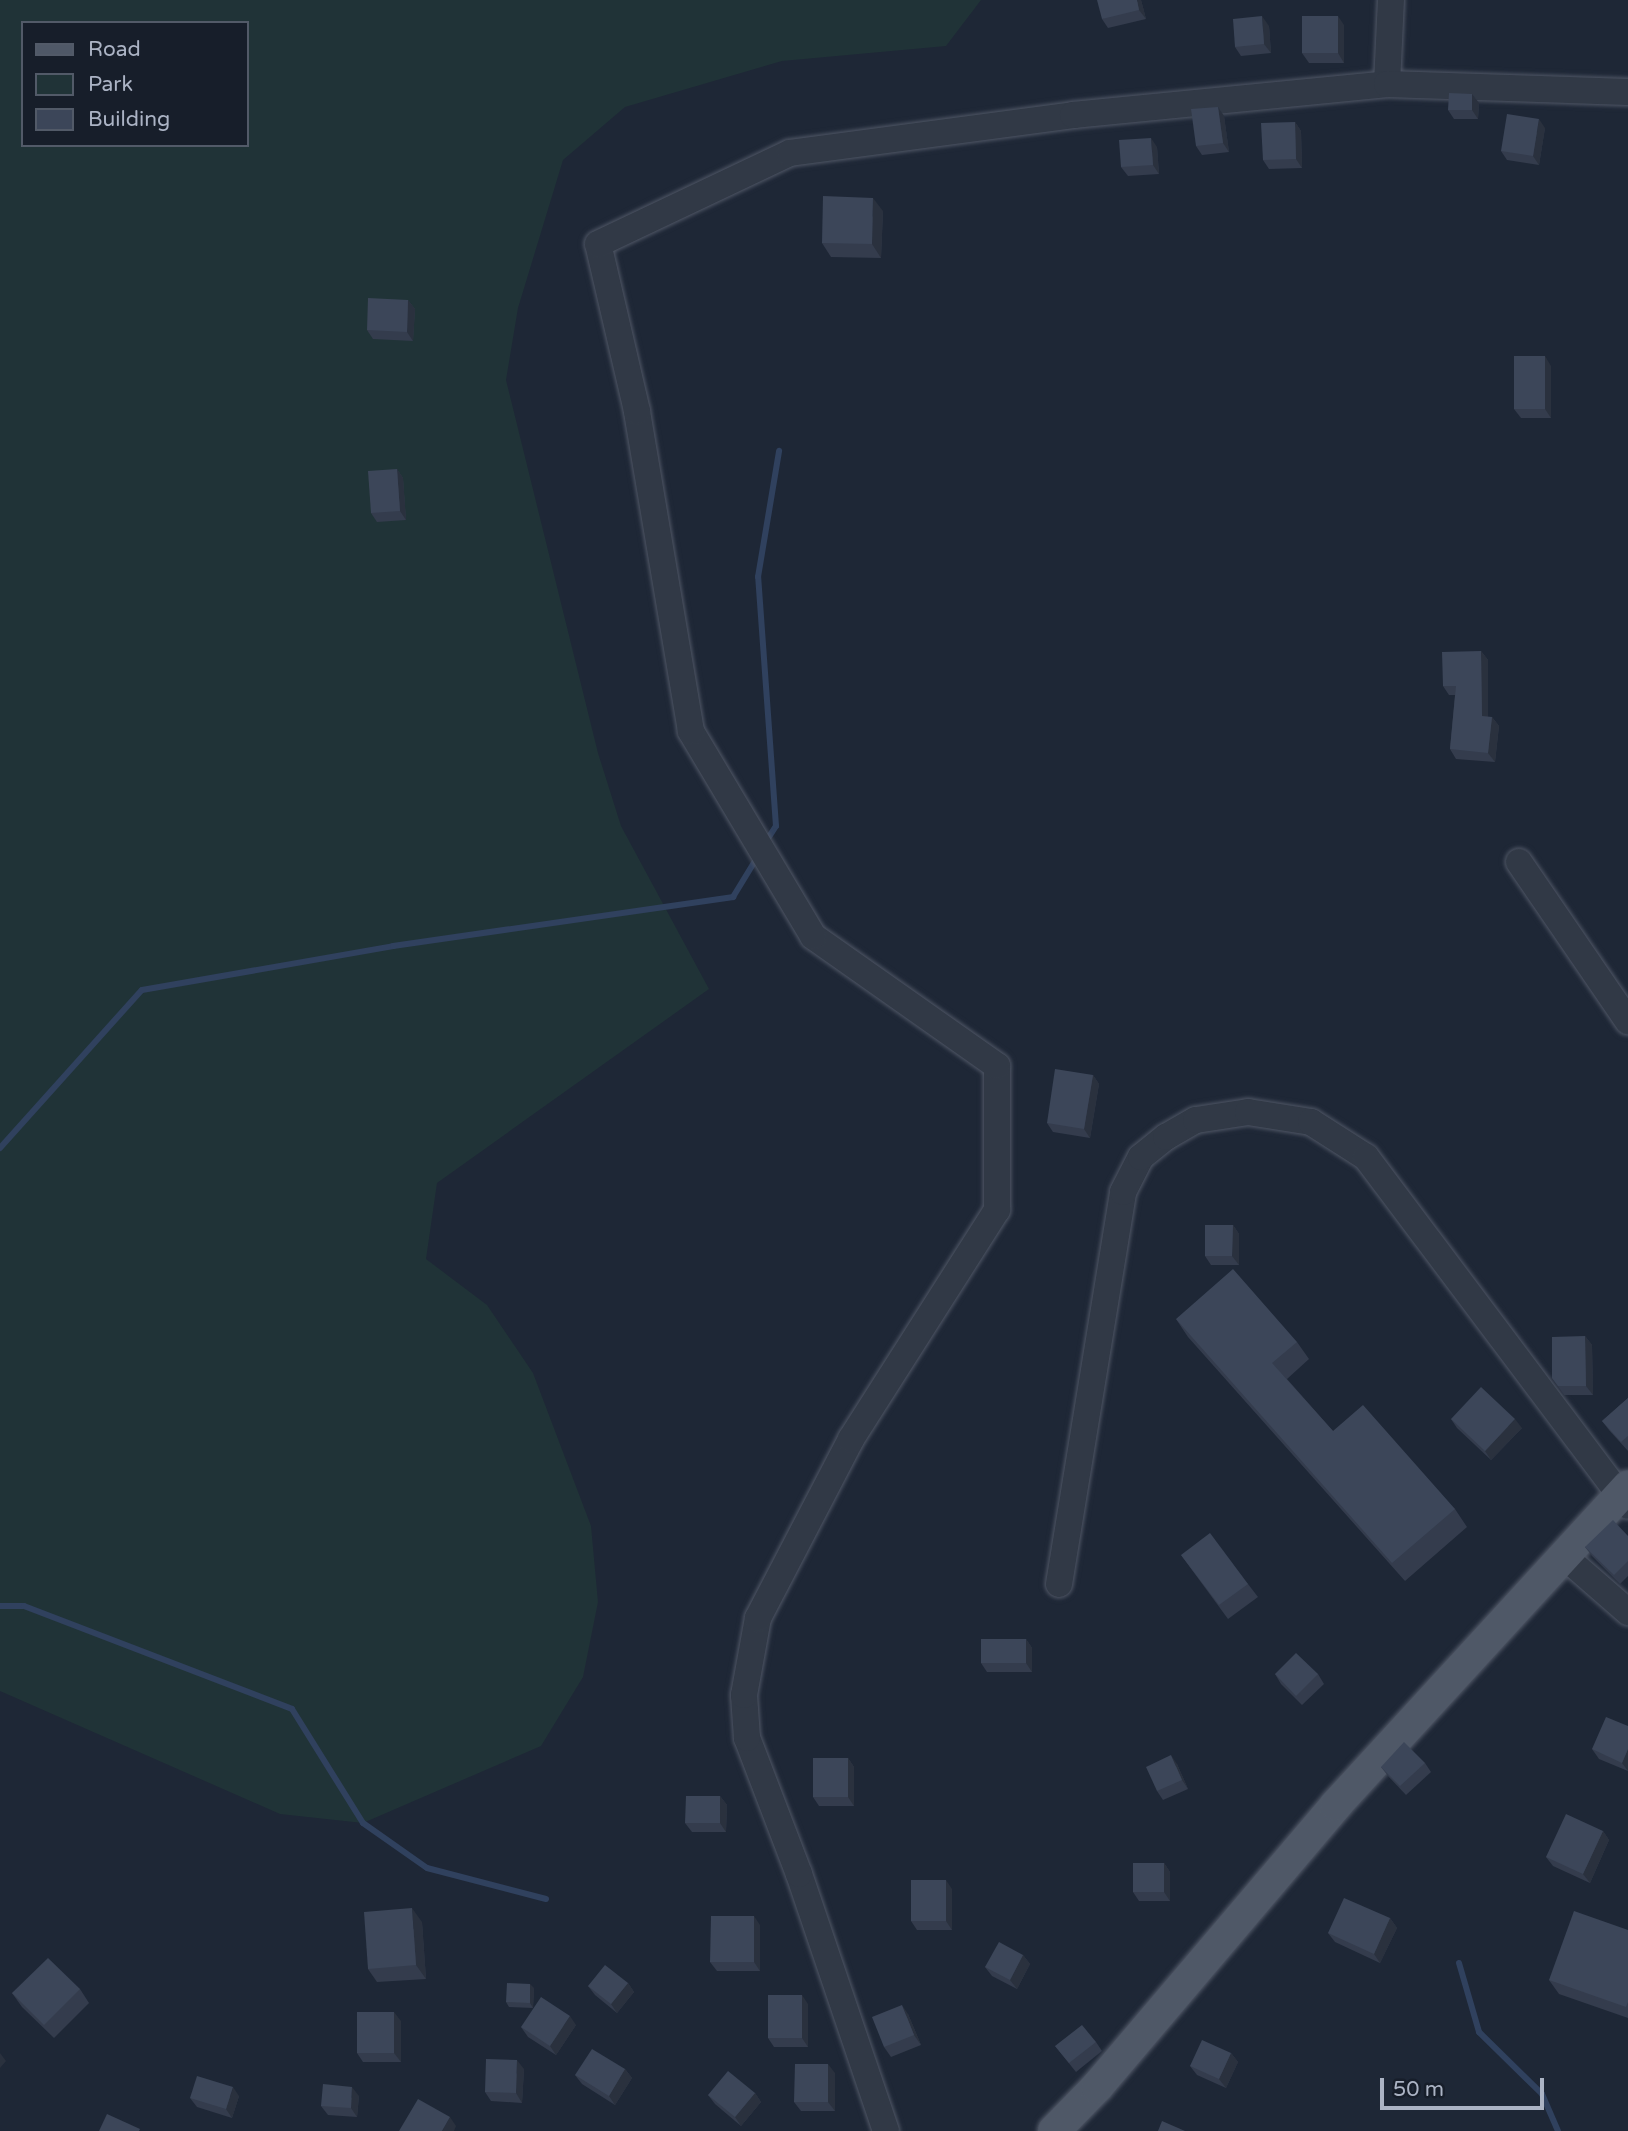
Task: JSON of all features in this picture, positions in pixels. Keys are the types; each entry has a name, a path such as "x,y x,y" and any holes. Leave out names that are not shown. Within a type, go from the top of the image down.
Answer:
{"main road":[{"path":"1054,2131 1097,2087 1336,1805 1565,1557 1625,1497"}],"street":[{"path":"1387,84 1391,0"},
{"path":"886,2131 799,1874 747,1738 744,1695 758,1618 851,1438 997,1210 997,1066 813,936 691,731 637,411 598,244 790,153 1073,115 1387,84 1628,92"},
{"path":"1519,862 1628,1021"},
{"path":"1059,1584 1123,1192 1141,1157 1166,1137 1196,1120 1248,1112 1311,1122 1366,1157 1625,1497"},
{"path":"1565,1557 1628,1612"}],"green space":[{"path":"0,0 981,0 946,46 782,61 625,107 563,160 518,308 506,380 598,753 621,826 709,989 437,1183 426,1259 487,1305 533,1373 591,1526 598,1602 583,1677 541,1746 363,1823 280,1814 0,1691"}],"building":[{"path":"1097,0 1137,0 1139,10 1102,19"},
{"path":"1262,16 1264,44 1235,47 1233,19"},
{"path":"1302,16 1338,16 1338,53 1302,53"},
{"path":"1449,93 1472,94 1472,110 1448,110"},
{"path":"1218,107 1223,143 1196,146 1191,109"},
{"path":"1507,114 1539,119 1533,156 1501,151"},
{"path":"1295,122 1296,159 1263,160 1261,123"},
{"path":"1151,138 1153,165 1121,167 1119,140"},
{"path":"823,196 873,198 872,244 822,243"},
{"path":"368,298 408,300 407,332 367,330"},
{"path":"1514,356 1545,356 1545,409 1514,409"},
{"path":"397,469 400,511 371,513 368,471"},
{"path":"1481,651 1482,716 1492,717 1488,753 1450,749 1456,686 1443,686 1442,652"},
{"path":"1055,1069 1093,1075 1084,1129 1047,1123"},
{"path":"1205,1225 1233,1225 1232,1256 1205,1256"},
{"path":"1233,1269 1297,1342 1272,1363 1333,1431 1363,1405 1455,1509 1392,1563 1176,1319"},
{"path":"1585,1336 1586,1386 1558,1386 1552,1378 1552,1337"},
{"path":"1481,1387 1515,1419 1485,1451 1451,1419"},
{"path":"1628,1398 1628,1436 1621,1442 1602,1421"},
{"path":"1613,1520 1628,1536 1628,1561 1614,1575 1585,1547"},
{"path":"1210,1533 1248,1584 1219,1605 1181,1555"},
{"path":"981,1639 1026,1639 1026,1663 981,1663"},
{"path":"1296,1653 1318,1674 1296,1696 1275,1674"},
{"path":"1606,1717 1628,1726 1628,1749 1622,1763 1592,1749"},
{"path":"1404,1742 1425,1763 1400,1786 1381,1767"},
{"path":"1171,1755 1182,1780 1157,1791 1146,1767"},
{"path":"813,1758 848,1758 848,1797 813,1797"},
{"path":"686,1796 720,1796 720,1823 685,1823"},
{"path":"1566,1814 1603,1831 1583,1874 1546,1857"},
{"path":"1133,1863 1164,1863 1164,1892 1133,1892"},
{"path":"911,1880 946,1880 946,1921 911,1921"},
{"path":"1344,1898 1390,1918 1374,1954 1328,1933"},
{"path":"412,1908 416,1965 368,1969 364,1912"},
{"path":"1574,1911 1628,1930 1626,2007 1549,1980"},
{"path":"711,1916 754,1916 754,1962 710,1962"},
{"path":"999,1942 1023,1955 1010,1980 985,1967"},
{"path":"48,1958 80,1989 44,2025 12,1993"},
{"path":"605,1965 628,1983 611,2004 588,1986"},
{"path":"507,1983 530,1984 530,2003 506,2002"},
{"path":"768,1995 802,1995 802,2038 768,2038"},
{"path":"541,1997 570,2016 550,2046 521,2027"},
{"path":"902,2005 914,2035 884,2047 872,2017"},
{"path":"357,2012 394,2012 394,2053 357,2053"},
{"path":"1082,2025 1096,2042 1069,2063 1055,2046"},
{"path":"1202,2040 1231,2053 1219,2079 1190,2066"},
{"path":"592,2049 625,2069 609,2096 575,2075"},
{"path":"486,2059 517,2060 516,2093 485,2092"},
{"path":"795,2064 828,2064 828,2102 794,2102"},
{"path":"728,2071 755,2093 735,2117 708,2095"},
{"path":"197,2076 233,2087 226,2109 190,2098"},
{"path":"323,2084 352,2087 351,2108 321,2106"},
{"path":"418,2099 450,2117 442,2131 399,2131"},
{"path":"107,2114 140,2129 99,2131"},
{"path":"1162,2121 1185,2131 1158,2131"}],"waterway":[{"path":"765,843 776,826 758,577 779,451"},
{"path":"0,1148 142,990 393,946 733,897 758,856"},
{"path":"0,1606 24,1606 292,1709 363,1823 427,1868 546,1899"},
{"path":"1459,1963 1479,2032 1542,2094 1558,2131"}]}
